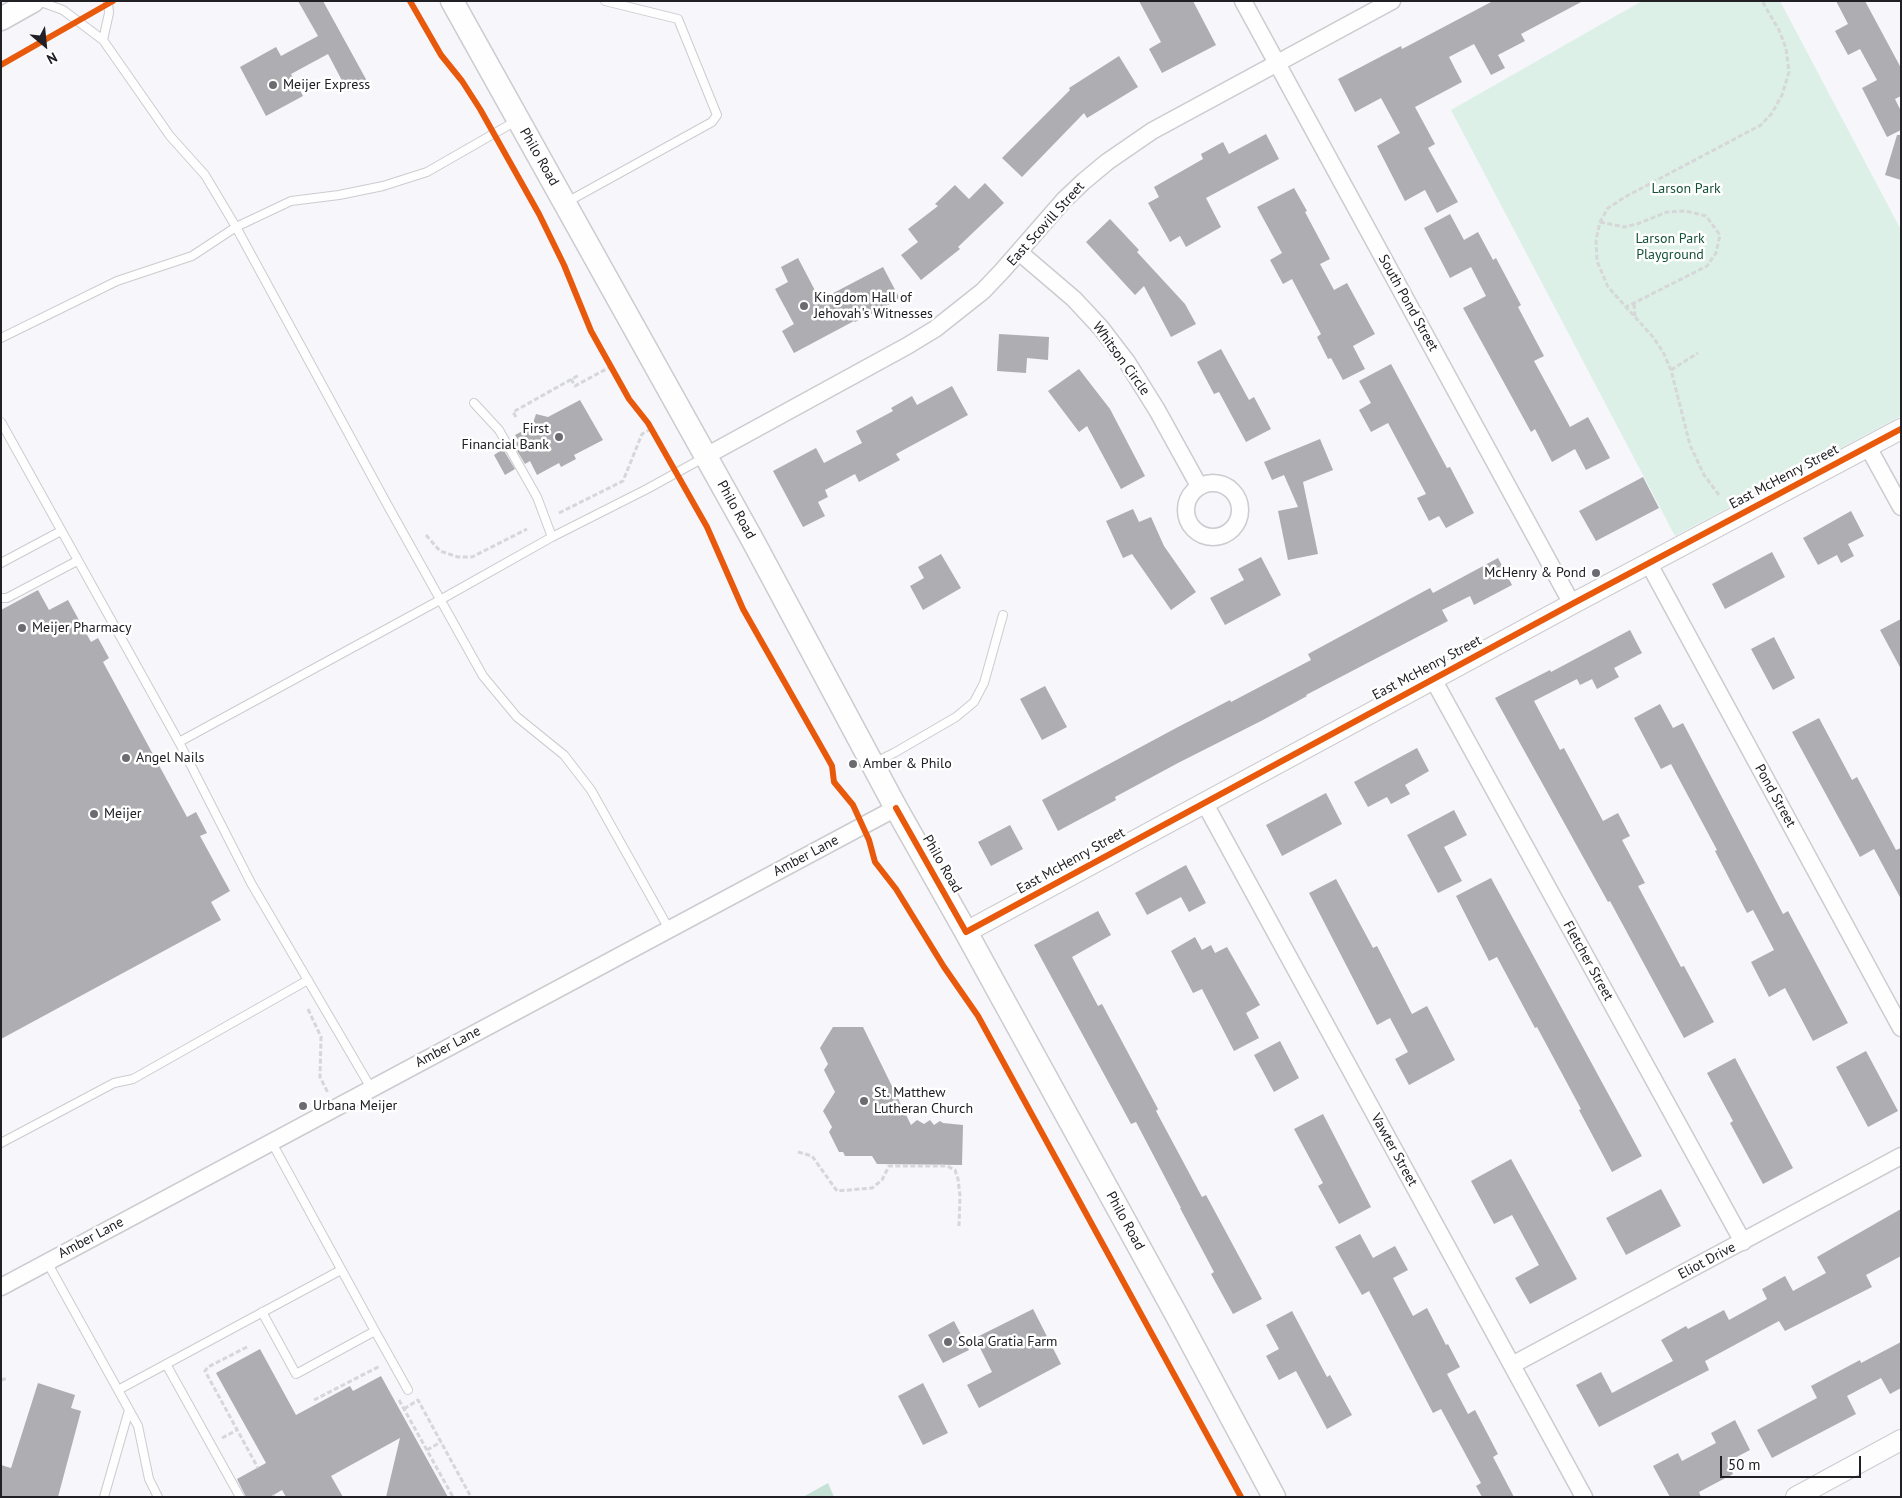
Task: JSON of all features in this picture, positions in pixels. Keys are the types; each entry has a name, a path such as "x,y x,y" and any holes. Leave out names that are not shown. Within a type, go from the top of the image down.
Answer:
{"main road":[{"path":"1,19 33,1"},
{"name":"Philo Road","path":"452,1 706,456 896,808 1172,1306 1274,1497"}],"street":[{"name":"South Pond Street","path":"1243,1 1572,604"},
{"name":"East Scovill Street","path":"706,456 935,330 983,291 1064,200 1083,182 1130,145 1152,131 1392,1"},
{"name":"Whitson Circle","path":"1019,252 1074,299 1101,328 1127,362 1157,410 1199,486"},
{"name":"East McHenry Street","path":"966,932 1572,604 1901,429"},
{"path":"1868,447 1901,507"},
{"name":"Pond Street","path":"1649,564 1901,1028"},
{"name":"Fletcher Street","path":"1434,679 1743,1242"},
{"name":"Vawter Street","path":"1204,802 1584,1497"},
{"name":"Amber Lane","path":"1,1287 896,808"},
{"name":"Eliot Drive","path":"1512,1365 1901,1156"},
{"path":"1796,1497 1901,1440"}],"lane":[{"path":"38,1 63,10 103,40 170,136 205,175 236,227 483,676 517,717 564,755 591,790 669,929"},
{"path":"103,40 109,13 108,1"},
{"path":"566,203 712,122 717,114 678,19 605,1"},
{"path":"1,338 117,281 192,256 236,227 290,201 339,195 383,186 427,172 518,120"},
{"path":"474,402 499,430 537,498 552,536"},
{"path":"1,422 179,742 251,883 371,1088"},
{"path":"179,742 440,600 552,536 647,489 706,456"},
{"path":"1,563 62,531"},
{"path":"1,598 7,598 77,561"},
{"path":"872,763 894,753 956,717 974,702 984,683 1003,615"},
{"path":"1,1143 114,1083 133,1079 308,980"},
{"path":"271,1141 408,1390"},
{"path":"47,1262 138,1426 149,1479 158,1497"},
{"path":"118,1390 341,1270"},
{"path":"262,1312 296,1374 375,1331"},
{"path":"166,1364 240,1497"},
{"path":"104,1497 129,1410"}],"path":[{"path":"1720,495 1704,475 1690,445 1671,370 1653,337 1608,287 1597,261 1596,240 1600,222 1608,208 1625,197 1761,125 1772,113 1782,95 1789,72 1786,48 1779,30 1762,1"},
{"path":"1600,222 1624,227 1667,212 1686,211 1706,216 1720,235 1716,253 1707,266 1626,307"},
{"path":"1634,304 1635,316"},
{"path":"1671,370 1698,353"},
{"path":"606,360 614,374"},
{"path":"571,379 575,386 610,367"},
{"path":"516,417 513,412 579,375"},
{"path":"559,513 623,481 642,434 650,426 655,435"},
{"path":"426,535 440,552 458,557 472,557 527,529"},
{"path":"798,1152 812,1156 837,1191 872,1188 882,1180 889,1166 946,1166 955,1170 960,1196 959,1226"},
{"path":"247,1347 208,1367 205,1371 258,1468"},
{"path":"314,1400 380,1366 385,1375"},
{"path":"1,1380 8,1378"},
{"path":"394,1392 454,1497"},
{"path":"404,1409 418,1400 471,1497"},
{"path":"427,1450 441,1442"}],"green space":[{"name":"Larson Park","path":"1642,1 1780,1 1901,230 1901,416 1675,536 1451,110"},
{"path":"828,1483 834,1497 803,1497"}],"building":[{"path":"298,1 323,1 367,81 348,92 328,54 291,74 303,96 266,116 240,67 276,47 281,56 318,36"},
{"path":"1139,1 1193,1 1216,45 1162,73 1149,49 1161,42"},
{"path":"1493,1 1583,1 1521,34 1525,41 1498,55 1505,68 1491,75 1474,44 1449,57 1462,82 1415,107 1435,144 1428,148 1458,202 1437,213 1425,190 1405,201 1377,146 1400,133 1381,98 1355,112 1338,79 1401,46 1402,49"},
{"path":"1836,1 1865,1 1901,68 1901,96 1895,99 1901,111 1901,130 1887,137 1862,88 1877,80 1860,49 1848,55 1835,31 1848,24"},
{"path":"1119,56 1138,87 1087,118 1084,113 1022,177 1002,158 1070,90 1069,88"},
{"path":"1266,134 1279,159 1206,198 1221,227 1186,247 1180,236 1170,242 1148,203 1159,197 1154,187 1203,159 1201,154 1223,142 1229,154"},
{"path":"1897,135 1901,135 1901,180 1885,175"},
{"path":"985,183 1004,203 958,247 960,249 921,280 901,255 918,242 908,229 938,206 935,204 955,185 969,199"},
{"path":"1294,188 1330,259 1320,264 1334,290 1347,283 1375,334 1353,346 1365,369 1343,380 1331,358 1328,359 1317,337 1321,334 1292,279 1283,284 1270,260 1282,253 1257,207"},
{"path":"1450,214 1464,240 1478,232 1493,260 1496,258 1521,305 1518,307 1544,356 1534,361 1570,427 1588,417 1610,458 1586,470 1575,449 1552,462 1535,429 1531,432 1463,308 1486,296 1471,267 1450,278 1424,228"},
{"path":"1110,219 1139,250 1137,252 1185,304 1196,324 1171,337 1144,286 1135,295 1086,242"},
{"path":"798,258 820,300 883,267 900,299 794,353 782,331 794,324 775,289 788,282 781,267"},
{"path":"999,334 1049,337 1048,360 1027,358 1026,373 997,371"},
{"path":"1221,349 1249,400 1254,397 1271,429 1246,442 1219,392 1214,394 1197,362"},
{"path":"1391,364 1447,468 1450,467 1474,513 1446,528 1439,516 1429,521 1417,498 1426,494 1388,423 1371,432 1359,410 1371,403 1359,381"},
{"path":"1079,369 1110,409 1145,476 1121,489 1087,426 1079,432 1048,391"},
{"path":"952,386 968,415 896,454 900,460 859,482 855,474 825,490 828,497 818,502 825,516 803,527 773,471 816,448 824,463 862,443 856,431 893,411 891,408 912,396 917,405"},
{"name":"First Financial Bank","path":"580,400 603,440 574,455 576,459 561,467 559,463 537,475 530,461 525,464 513,444 519,441 515,435 532,426 536,414 548,417"},
{"path":"1320,439 1333,470 1303,482 1318,554 1288,560 1278,511 1298,507 1284,475 1272,480 1264,462"},
{"path":"503,449 515,469 505,475 494,455"},
{"path":"1643,477 1659,508 1596,541 1579,511"},
{"path":"1133,509 1139,522 1151,517 1164,546 1196,592 1171,610 1132,554 1123,558 1106,521"},
{"path":"1851,511 1864,536 1848,544 1854,556 1841,563 1837,555 1818,565 1803,538"},
{"path":"1772,552 1785,577 1725,609 1712,584"},
{"path":"941,554 961,588 923,610 910,586 924,578 918,567"},
{"path":"1261,557 1281,595 1225,625 1210,598 1244,580 1238,569"},
{"path":"1498,558 1512,585 1474,605 1470,596 1442,610 1448,621 1306,695 1263,720 1178,763 1115,797 1116,800 1058,831 1042,800 1178,727 1230,700 1231,702 1311,660 1308,654 1430,588 1433,593"},
{"name":"Meijer","path":"38,590 49,610 68,600 91,642 98,638 109,658 103,662 187,817 196,812 207,833 200,836 230,891 211,902 221,920 1,1039 1,610"},
{"path":"1901,619 1901,669 1880,630"},
{"path":"1630,630 1642,653 1614,668 1619,677 1597,689 1592,679 1580,685 1577,679 1534,701 1560,750 1564,748 1603,821 1618,813 1630,836 1622,840 1645,883 1638,886 1681,967 1684,966 1714,1022 1684,1038 1610,901 1608,902 1495,698 1550,670 1551,672"},
{"path":"1774,637 1795,678 1773,690 1751,649"},
{"path":"1045,686 1067,727 1042,740 1020,699"},
{"path":"1660,704 1673,728 1683,723 1783,914 1788,911 1848,1023 1813,1041 1785,988 1769,997 1751,962 1774,950 1753,910 1747,913 1715,851 1717,850 1671,764 1661,769 1634,718"},
{"path":"1819,718 1852,780 1857,777 1896,850 1901,848 1901,899 1874,849 1860,857 1792,732"},
{"path":"1417,748 1429,771 1405,785 1410,794 1391,804 1387,797 1368,807 1354,782"},
{"path":"1326,793 1342,824 1282,856 1266,825"},
{"path":"1454,810 1467,835 1444,847 1462,881 1438,893 1407,835"},
{"path":"1010,825 1023,849 991,866 978,842"},
{"path":"1186,865 1206,903 1189,912 1181,897 1147,915 1135,893"},
{"path":"1491,878 1642,1156 1612,1172 1537,1027 1535,1028 1497,957 1489,961 1456,896"},
{"path":"1336,879 1373,948 1377,946 1412,1014 1427,1006 1455,1060 1409,1085 1395,1059 1408,1052 1390,1018 1377,1025 1309,893"},
{"path":"1098,911 1111,935 1072,957 1098,1006 1102,1004 1202,1197 1206,1195 1262,1299 1233,1314 1211,1274 1214,1272 1136,1122 1131,1124 1034,945"},
{"path":"1195,937 1202,950 1211,945 1215,953 1227,947 1260,1005 1246,1013 1259,1038 1234,1051 1202,989 1193,993 1171,951"},
{"name":"St. Matthew Lutheran Church","path":"833,1027 863,1027 911,1125 917,1120 924,1124 930,1120 934,1125 940,1121 963,1125 962,1165 877,1164 872,1156 845,1156 843,1152 839,1152 829,1132 832,1127 823,1111 835,1092 824,1070 828,1064 820,1048"},
{"path":"1280,1041 1299,1078 1274,1092 1254,1055"},
{"path":"1866,1051 1898,1111 1868,1127 1836,1067"},
{"path":"1735,1058 1793,1168 1763,1184 1730,1123 1733,1121 1707,1073"},
{"path":"1323,1114 1371,1207 1339,1224 1318,1186 1323,1183 1294,1129"},
{"path":"1511,1159 1577,1279 1530,1304 1515,1278 1539,1265 1512,1215 1494,1224 1471,1181"},
{"path":"1661,1189 1681,1226 1626,1255 1606,1218"},
{"path":"1901,1209 1901,1256 1866,1275 1872,1287 1785,1331 1779,1321 1705,1361 1709,1370 1599,1427 1576,1385 1601,1372 1612,1393 1673,1361 1661,1340 1686,1326 1688,1329 1724,1310 1729,1320 1767,1299 1762,1289 1785,1276 1793,1291 1826,1273 1817,1257"},
{"path":"1360,1234 1373,1258 1395,1246 1408,1270 1393,1278 1413,1316 1427,1308 1446,1345 1448,1344 1460,1367 1447,1374 1468,1414 1475,1410 1498,1454 1493,1457 1514,1497 1482,1497 1476,1486 1481,1483 1441,1409 1433,1413 1369,1291 1362,1295 1335,1247"},
{"path":"1033,1309 1061,1364 979,1408 967,1385 992,1372 975,1338"},
{"path":"1292,1311 1327,1377 1330,1375 1352,1415 1327,1429 1296,1371 1279,1380 1266,1356 1279,1349 1266,1325"},
{"name":"Sola Gratia Farm","path":"954,1321 969,1350 943,1363 928,1335"},
{"path":"1901,1342 1901,1388 1890,1394 1881,1378 1847,1396 1856,1414 1772,1458 1757,1430 1817,1398 1811,1386 1860,1360 1861,1363"},
{"path":"260,1349 296,1415 350,1386 353,1391 381,1376 448,1497 386,1497 400,1438 331,1476 343,1497 286,1497 282,1490 270,1497 246,1497 237,1479 266,1463 216,1373"},
{"path":"38,1383 75,1395 71,1408 81,1411 58,1497 1,1497 1,1465 11,1468"},
{"path":"923,1383 948,1433 923,1445 898,1396"},
{"path":"1735,1420 1750,1450 1727,1462 1733,1474 1699,1492 1701,1497 1670,1497 1653,1466 1678,1453 1682,1461 1716,1443 1711,1433"}],"cycle path":[{"path":"1,65 113,1"},
{"path":"410,1 441,55 462,81 480,109 539,214 564,265 591,331 629,399 648,423 707,527 743,609 832,766 834,782 853,805 869,840 875,862 896,889 944,967 978,1016 1241,1497"},
{"path":"896,808 966,932 1572,604 1901,429"}],"place":[{"name":"Meijer Express","path":"273,85"},
{"name":"Kingdom Hall of Jehovah's Witnesses","path":"804,306"},
{"name":"First Financial Bank","path":"559,437"},
{"name":"McHenry & Pond","path":"1596,573"},
{"name":"Meijer Pharmacy","path":"22,628"},
{"name":"Angel Nails","path":"126,758"},
{"name":"Amber & Philo","path":"853,764"},
{"name":"Meijer","path":"94,814"},
{"name":"St. Matthew Lutheran Church","path":"864,1101"},
{"name":"Urbana Meijer","path":"303,1106"},
{"name":"Sola Gratia Farm","path":"948,1342"}],"park label":[{"name":"Larson Park Playground","path":"1670,248"}]}
